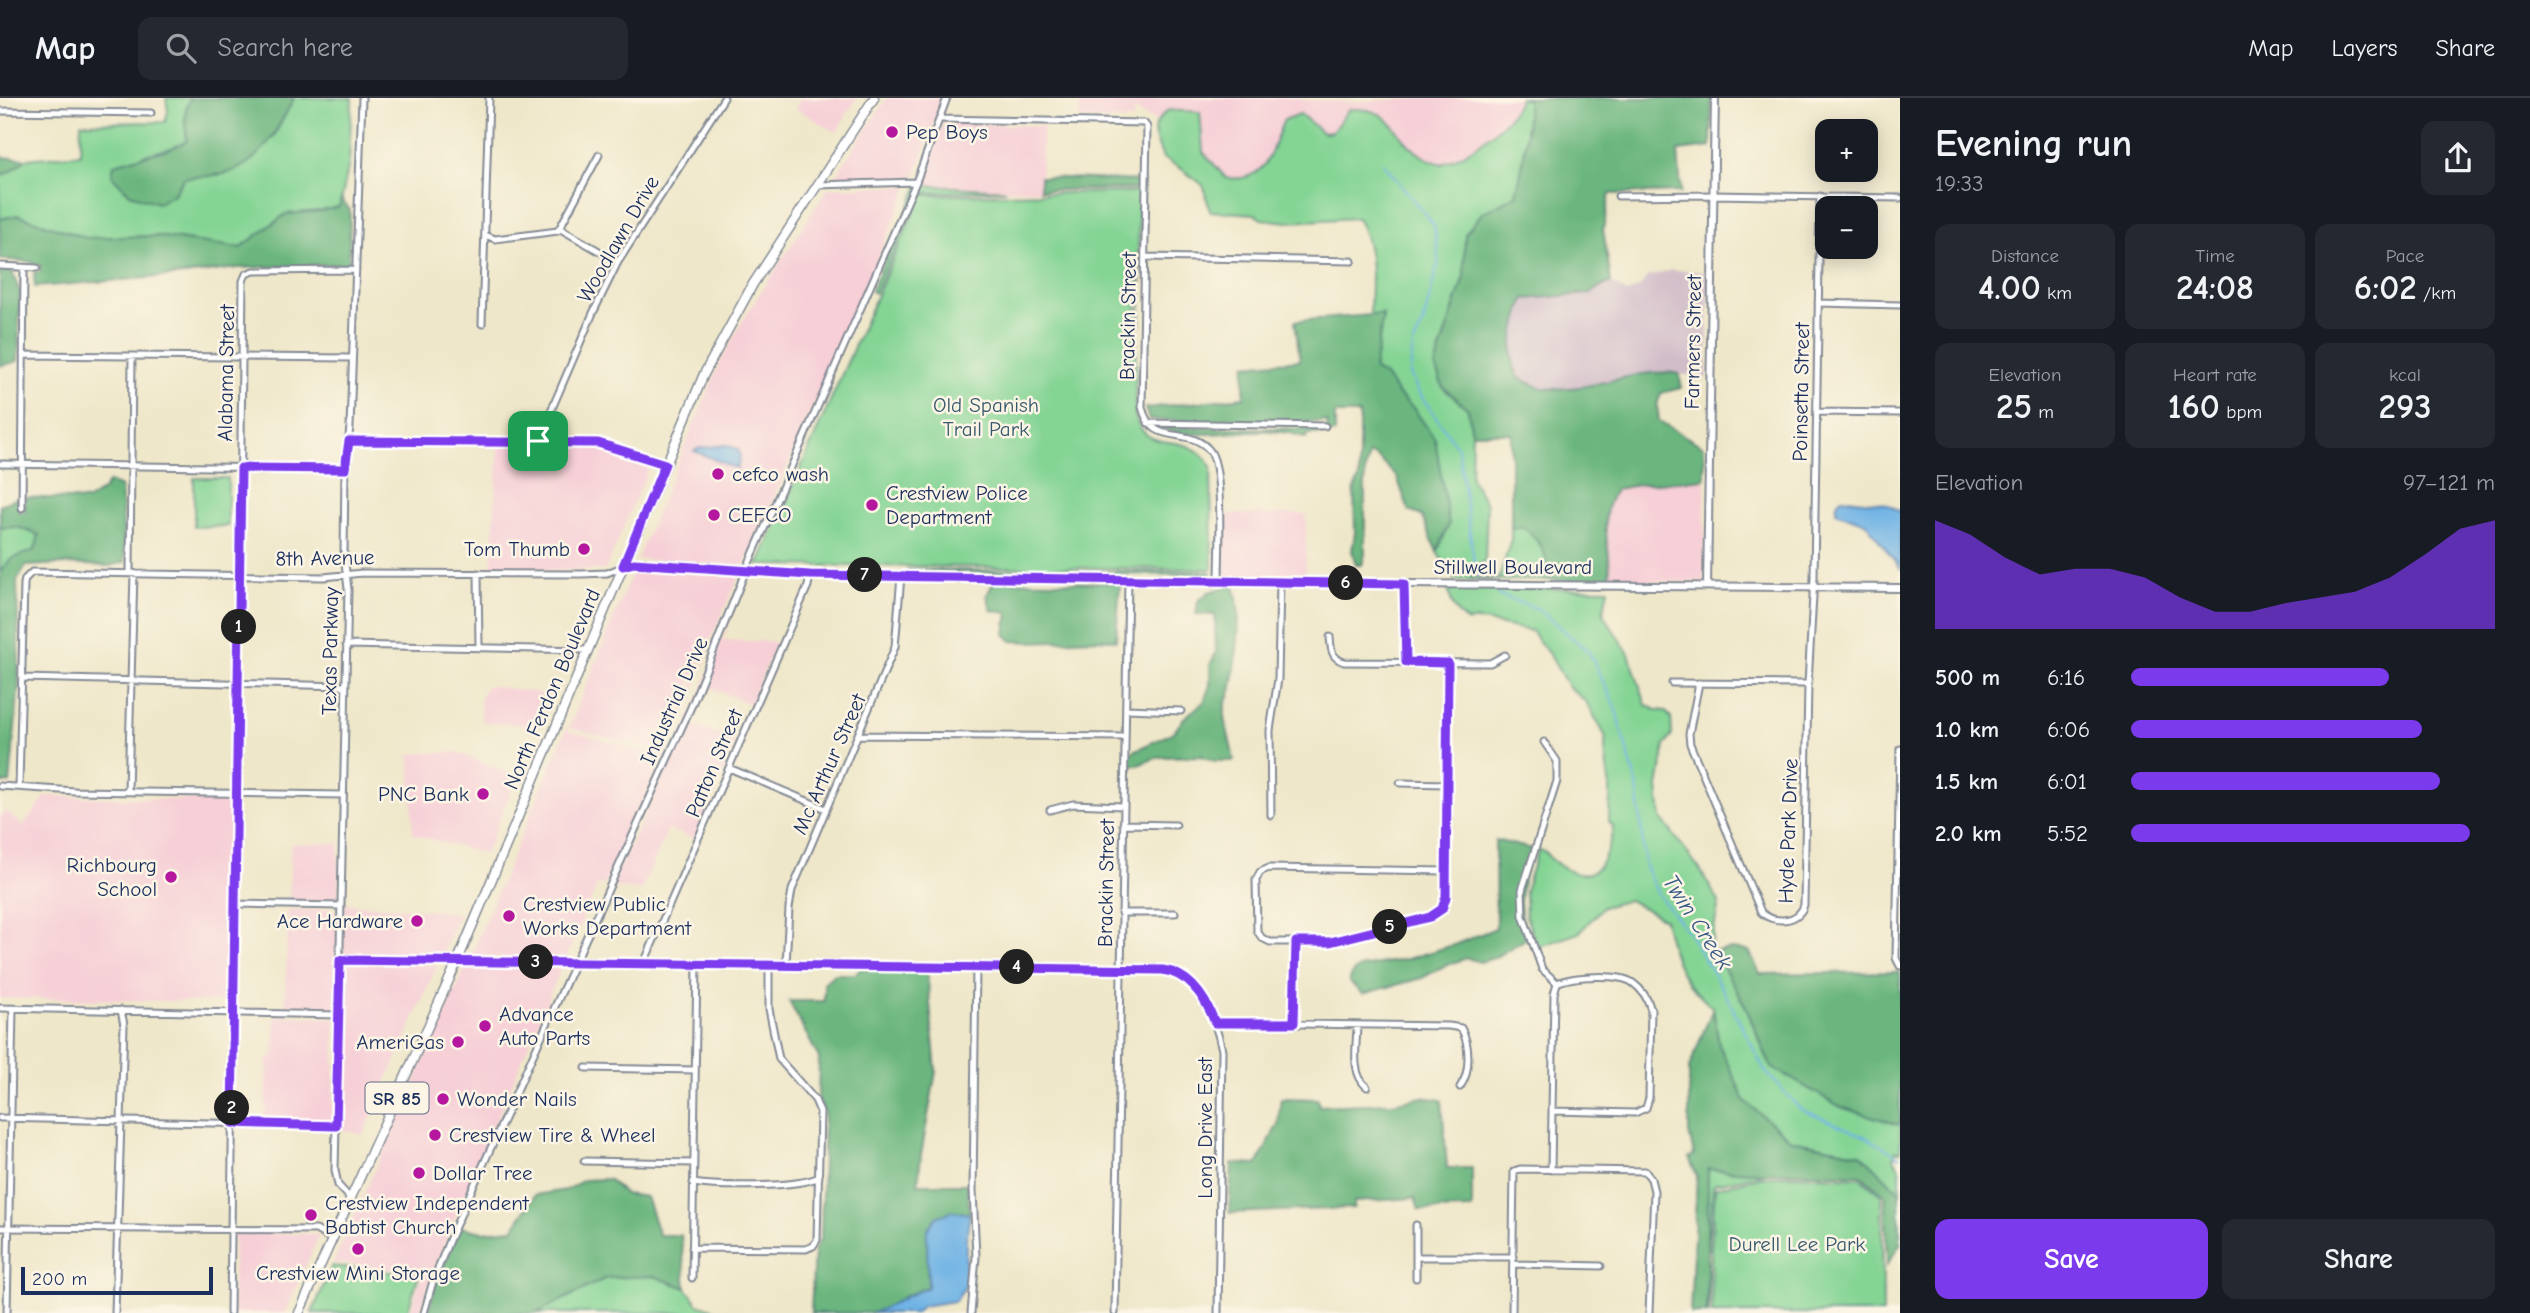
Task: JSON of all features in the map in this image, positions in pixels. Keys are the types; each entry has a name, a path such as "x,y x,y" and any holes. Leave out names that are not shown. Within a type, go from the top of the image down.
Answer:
{"main road":[{"name":"North Ferdon Boulevard","path":"299,1313 458,960 665,464 718,345 753,284 874,98"}],"street":[{"name":"Texas Parkway","path":"351,1199 338,1185 336,1177 336,1126 347,574 344,555 345,469 349,441 362,98"},
{"path":"482,324 489,98"},
{"name":"Woodlawn Drive","path":"538,441 618,262 724,98"},
{"name":"Industrial Drive","path":"424,1313 450,1238 691,707 746,570 916,182 947,98"},
{"name":"Farmers Street","path":"1707,586 1716,98"},
{"path":"0,111 151,113"},
{"name":"Brackin Street","path":"941,119 1144,123 1147,127 1142,407 1148,424"},
{"path":"485,232 488,238 495,239 554,233 599,155"},
{"path":"817,185 916,182"},
{"path":"1618,196 1820,196"},
{"path":"1878,197 1900,198"},
{"path":"559,228 618,262"},
{"path":"1145,257 1352,261"},
{"name":"Poinsetta Street","path":"1814,587 1819,259"},
{"path":"0,266 37,268"},
{"path":"22,509 24,268"},
{"name":"Alabama Street","path":"230,1313 243,281 246,274 254,271 356,270"},
{"path":"1818,303 1900,305"},
{"path":"23,355 352,359"},
{"path":"128,792 132,356"},
{"path":"1817,412 1900,413"},
{"path":"1148,424 1325,426"},
{"path":"1148,424 1161,433 1192,438 1202,443 1212,456 1218,474 1219,580"},
{"path":"349,441 538,441 606,444 665,464"},
{"path":"0,464 345,469"},
{"name":"Stillwell Boulevard","path":"623,566 634,563 810,575 1900,588"},
{"name":"8th Avenue","path":"22,678 24,584 33,572 324,576 607,573 623,566"},
{"path":"478,573 480,647"},
{"name":"Patton Street","path":"644,963 808,586 810,575"},
{"name":"Mc Arthur Street","path":"786,965 792,890 895,647 901,576"},
{"name":"Brackin Street","path":"1115,1313 1128,579"},
{"path":"1271,815 1270,730 1278,679 1280,581"},
{"path":"1404,584 1406,662"},
{"name":"Hyde Park Drive","path":"1699,683 1689,734 1690,744 1761,912 1772,919 1794,918 1804,908 1808,684 1814,587"},
{"path":"1330,637 1332,653 1337,660 1344,662 1490,663 1505,655"},
{"path":"346,646 587,650"},
{"path":"1446,871 1269,868 1260,872 1256,880 1257,931 1262,938 1270,942 1330,942 1430,917 1442,909 1446,897 1448,663"},
{"path":"19,787 22,678 345,686"},
{"path":"1672,683 1808,684"},
{"path":"1126,709 1181,710"},
{"path":"858,735 1125,737"},
{"path":"1544,742 1557,761 1557,781 1522,891 1523,916 1542,969 1557,983"},
{"path":"1900,749 1896,958 1900,967"},
{"path":"729,768 826,809"},
{"path":"1400,783 1447,784"},
{"path":"0,786 128,792 343,795"},
{"path":"1050,810 1073,804 1123,806"},
{"path":"1123,824 1176,825"},
{"path":"235,904 341,906"},
{"path":"1121,913 1175,913"},
{"path":"1294,1023 1296,942"},
{"name":"Long Drive East","path":"340,960 1121,969 1163,970 1182,976 1200,996 1215,1023 1222,1050 1218,1313"},
{"path":"692,1278 697,963"},
{"path":"692,1248 810,1249 818,1238 820,1112 815,1100 779,1059 769,1009 769,964"},
{"path":"971,1313 976,1272 973,1190 976,967"},
{"path":"1551,1170 1552,1111 1554,995 1557,983 1569,977 1621,978 1632,982 1647,997 1651,1010 1649,1098 1646,1108 1635,1113 1552,1111"},
{"path":"0,1008 338,1015"},
{"path":"7,1313 13,1009"},
{"path":"115,1313 124,1025 121,1010"},
{"path":"1215,1023 1461,1028 1466,1037 1467,1071 1460,1087"},
{"path":"1356,1024 1356,1071 1361,1082 1367,1087"},
{"path":"586,1068 695,1069"},
{"path":"0,1118 336,1126"},
{"path":"584,1161 694,1163"},
{"path":"1513,1313 1514,1171 1551,1170 1646,1171 1654,1191 1649,1313"},
{"path":"693,1183 805,1184 819,1177"},
{"path":"1416,1225 1416,1278"},
{"path":"0,1228 316,1230 333,1240"},
{"path":"1416,1257 1601,1266"}],"shaded area":[{"path":"801,98 857,98 836,132 795,108"},
{"path":"887,98 944,98 914,178 833,180"},
{"path":"1079,98 1298,98 1353,102 1432,98 1520,98 1508,118 1486,137 1460,157 1442,164 1422,156 1403,139 1385,115 1340,123 1332,132 1323,133 1311,125 1278,133 1265,167 1250,177 1235,179 1226,178 1203,152 1200,112 1168,110 1156,121 1134,110 1134,120 1079,119"},
{"path":"943,123 1043,126 1040,190 919,185"},
{"path":"909,186 744,566 637,559 720,363 741,323 828,188"},
{"path":"1671,270 1709,272 1707,378 1660,371 1579,388 1541,388 1519,377 1512,362 1513,336 1524,299 1587,294 1611,282 1627,293 1639,288 1648,277"},
{"path":"499,445 598,447 651,463 605,570 491,570"},
{"path":"1705,479 1704,582 1609,581 1605,524 1608,501 1616,489"},
{"path":"1221,514 1306,514 1306,578 1222,577"},
{"path":"635,566 741,572 660,751 569,728"},
{"path":"748,574 723,640 776,642 750,704 705,685 690,723 736,742 695,839 668,829 641,891 611,886 694,708"},
{"path":"720,625 688,705 604,885 597,885 566,958 470,957 567,727 569,731 659,755 662,753"},
{"path":"486,686 552,695 539,726 482,722 480,698"},
{"path":"456,752 517,777 485,854 413,834 410,754"},
{"path":"46,796 233,801 229,1002 0,998 0,816 6,811 23,826"},
{"path":"339,843 338,902 289,901 291,844"},
{"path":"344,904 459,914 441,956 343,956"},
{"path":"288,909 338,910 335,1011 285,1009"},
{"path":"343,963 438,964 363,1135 339,1129"},
{"path":"467,964 562,966 447,1236 420,1313 410,1313 421,1276 419,1272 333,1263"},
{"path":"275,1016 335,1018 333,1122 265,1120 268,1058 274,1057"},
{"path":"234,1233 319,1236 285,1313 233,1313"}],"green space":[{"path":"166,98 191,98 185,114 187,141 144,155 174,194 184,178 228,173 274,136 294,98 352,98 349,163 340,207 286,214 240,248 157,236 86,238 18,215 0,219 0,175 10,172 26,159 80,154 81,123 165,122 168,111"},
{"path":"191,98 294,98 268,143 240,168 222,174 184,178 174,194 158,203 130,194 112,176 114,164 172,148 187,141 185,124"},
{"path":"1520,98 1527,100 1527,124 1516,195 1482,214 1465,234 1464,277 1435,366 1443,388 1468,409 1472,432 1471,478 1487,505 1485,560 1469,577 1499,579 1511,539 1511,528 1523,527 1543,550 1550,580 1454,580 1437,552 1449,524 1414,409 1398,394 1385,376 1374,370 1383,315 1370,315 1369,253 1357,218 1288,222 1261,219 1255,214 1210,211 1203,185 1163,158 1154,132 1157,122 1168,110 1200,112 1203,152 1226,178 1240,178 1260,170 1271,153 1284,120 1300,114 1323,133 1332,132 1349,109 1364,110 1384,117 1411,147 1423,156 1442,164 1487,138 1508,118"},
{"path":"1524,98 1712,98 1711,147 1678,151 1681,192 1610,194 1603,229 1611,282 1587,294 1524,299 1515,329 1513,357 1518,377 1541,387 1561,389 1629,376 1680,374 1681,388 1661,393 1657,405 1659,421 1704,447 1705,479 1616,489 1606,512 1605,523 1609,581 1550,580 1546,557 1535,538 1523,527 1511,528 1511,433 1472,433 1468,409 1443,387 1435,366 1464,277 1465,234 1482,213 1516,195 1526,137 1527,101"},
{"path":"0,157 26,159 10,172 0,175"},
{"path":"1040,177 1143,181 1140,327 1142,192 1139,189 1040,190"},
{"path":"919,185 1006,190 919,193 875,293 871,291"},
{"name":"Old Spanish Trail Park","path":"1139,192 1135,416 1141,429 1149,437 1191,447 1211,466 1212,569 758,565 921,195"},
{"path":"341,199 350,210 349,264 237,268 35,287 34,272 40,272 40,265 0,259 0,219 18,215 86,238 157,236 240,248 286,214 339,207"},
{"path":"0,271 12,272 20,292 18,361 0,366"},
{"path":"1383,314 1374,370 1385,376 1398,394 1414,409 1435,439 1449,524 1437,552 1422,516 1409,511 1397,477 1377,457 1369,454 1365,470 1365,554 1362,565 1356,565 1352,551 1355,533 1354,490 1359,479 1359,414 1335,414 1335,433 1307,434 1306,438 1270,431 1194,434 1158,427 1327,429 1328,422 1149,420 1145,408 1244,397 1245,365 1300,360 1295,321"},
{"path":"194,478 228,478 228,526 194,527"},
{"path":"109,482 121,487 125,562 109,566 26,566 17,581 19,682 10,783 0,783 0,571 11,559 35,550 39,535 17,527 0,528 0,505 18,498 19,512 25,512 25,497 88,500 103,490"},
{"path":"17,527 39,535 35,550 0,571 0,528"},
{"path":"908,572 1211,572 1211,575"},
{"path":"994,581 1120,583 1116,640 1012,641 1005,634 1008,613 991,610 987,595"},
{"path":"1233,585 1238,607 1238,635 1232,687 1225,713 1234,761 1215,761 1201,756 1158,757 1138,765 1128,765 1128,754 1174,732 1184,718 1204,702 1210,685 1210,665 1216,653 1215,615 1196,614 1198,601 1209,592"},
{"path":"1448,588 1608,589 1603,614 1629,654 1646,705 1665,711 1671,718 1672,735 1665,745 1658,787 1661,818 1699,868 1719,902 1711,945 1745,1005 1771,1067 1841,1107 1900,1125 1900,1152 1896,1151 1894,1158 1900,1170 1900,1193 1861,1154 1791,1140 1744,1101 1719,1045 1713,1008 1692,988 1680,969 1664,919 1629,900 1603,907 1579,933 1537,947 1526,916 1525,891 1538,850 1546,852 1571,872 1585,874 1601,864 1608,848 1613,826 1609,822 1606,737 1586,702 1568,686 1531,631 1477,620 1468,622 1456,611"},
{"path":"1495,840 1532,849 1520,893 1527,938 1494,958 1480,962 1467,958 1446,965 1422,978 1363,994 1349,982 1353,972 1362,967 1407,959 1454,945 1496,928"},
{"path":"1714,951 1749,951 1760,974 1900,972 1900,1125 1841,1107 1771,1067 1745,1005"},
{"path":"859,969 927,970 936,1071 918,1184 967,1184 970,1214 953,1211 927,1230 928,1287 873,1313 811,1313 814,1250 821,1238 824,1112 818,1099 819,1058 789,1001 824,1001 824,983 834,974 856,974"},
{"path":"1713,1008 1719,1045 1745,1101 1791,1140 1861,1154 1899,1191 1900,1244 1887,1265 1885,1195 1861,1175 1708,1169 1707,1313 1690,1313 1697,1176 1689,1158 1694,1155 1689,1133 1689,1068"},
{"path":"1423,1097 1442,1100 1447,1168 1472,1168 1472,1209 1419,1210 1415,1198 1354,1202 1354,1208 1229,1213 1232,1163 1257,1165 1278,1124 1281,1098 1318,1099 1319,1106 1392,1103"},
{"path":"1708,1169 1767,1173 1715,1184 1713,1187 1707,1313"},
{"name":"Durell Lee Park","path":"1789,1175 1861,1178 1882,1195 1883,1313 1712,1313 1711,1251 1715,1188 1760,1177"},
{"path":"608,1179 625,1194 646,1197 659,1235 681,1235 686,1288 654,1276 606,1278 536,1313 428,1313 436,1283 459,1227 483,1232 513,1229 535,1195 566,1190 584,1180"},
{"path":"332,1266 419,1275 407,1313 312,1313"},
{"path":"654,1276 686,1288 698,1304 723,1313 536,1313 606,1278"}],"water":[{"path":"726,445 738,449 740,457 737,469 694,451 700,448"},
{"path":"1841,498 1887,504 1900,511 1900,568 1866,523 1836,512"},
{"path":"953,1211 970,1214 966,1240 966,1285 955,1301 922,1306 916,1313 873,1313 928,1287 927,1230 936,1217"}],"waterway":[{"name":"Twin Creek","path":"1383,163 1434,225 1439,259 1423,324 1413,345 1410,374 1419,393 1458,448 1474,562 1479,576"},
{"name":"Twin Creek","path":"1498,595 1538,609 1589,652 1614,704 1637,785 1645,866 1658,894 1690,935 1727,997 1765,1071 1800,1109 1862,1135 1900,1157"}],"place":[{"name":"Pep Boys","path":"892,132"},
{"name":"cefco wash","path":"718,474"},
{"name":"Crestview Police Department","path":"872,505"},
{"name":"CEFCO","path":"714,515"},
{"name":"Tom Thumb","path":"584,549"},
{"name":"PNC Bank","path":"483,794"},
{"name":"Richbourg School","path":"171,877"},
{"name":"Crestview Public Works Department","path":"509,916"},
{"name":"Ace Hardware","path":"417,921"},
{"name":"Advance Auto Parts","path":"485,1026"},
{"name":"AmeriGas","path":"458,1042"},
{"name":"Wonder Nails","path":"443,1099"},
{"name":"Crestview Tire & Wheel","path":"435,1135"},
{"name":"Dollar Tree","path":"419,1173"},
{"name":"Crestview Independent Babtist Church","path":"311,1215"},
{"name":"Crestview Mini Storage","path":"358,1249"}],"route":[{"path":"349,441 538,441 606,444 665,464 623,566 634,563 670,564 810,575 1404,584 1406,662 1448,663 1446,897 1442,909 1430,917 1330,942 1296,942 1294,1023 1215,1023 1192,984 1175,972 1163,970 340,960 336,1126 232,1123 241,468 345,469 349,441"}]}
